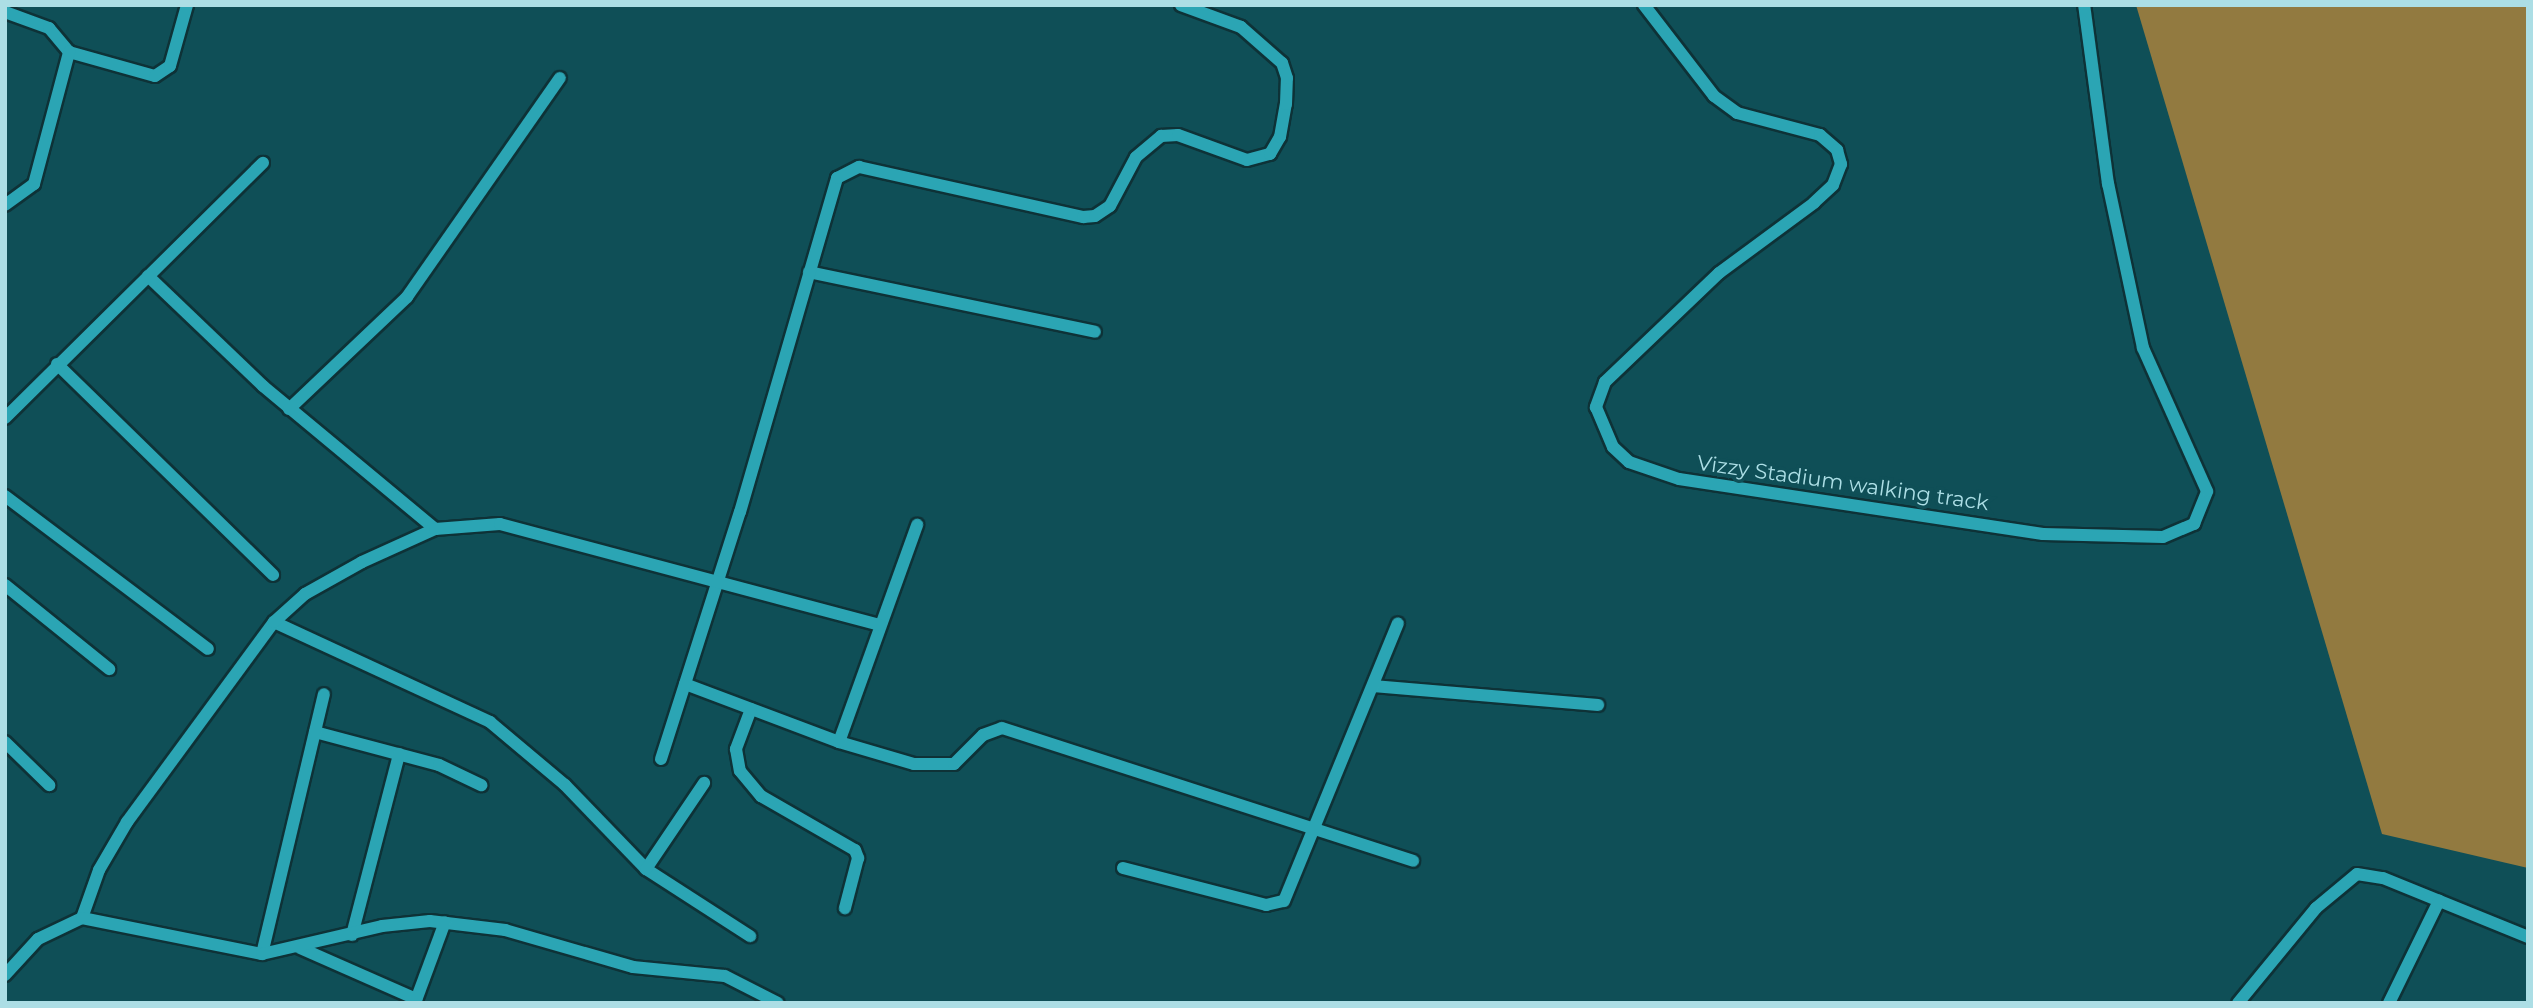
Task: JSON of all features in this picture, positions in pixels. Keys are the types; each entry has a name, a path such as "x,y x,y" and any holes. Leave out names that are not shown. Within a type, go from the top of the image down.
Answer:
{"street":[{"path":"5,12 49,28 69,52 141,75 164,74 187,5"},
{"path":"662,759 718,581 837,178 850,168 884,171 1083,217 1095,216 1110,206 1136,157 1161,136 1178,135 1247,160 1270,154 1280,137 1286,104 1287,78 1282,64 1241,27 1181,5"},
{"name":"Vizzy Stadium walking track","path":"1644,5 1714,96 1737,113 1820,135 1837,150 1841,164 1833,186 1720,274 1605,382 1596,407 1613,447 1629,462 1679,479 2043,534 2163,537 2194,524 2207,491 2143,348 2108,184 2084,5"},
{"path":"5,205 34,184 69,52"},
{"path":"289,409 407,297 560,78"},
{"path":"5,418 263,163"},
{"path":"809,272 1095,332"},
{"path":"148,276 289,409 435,530"},
{"path":"57,364 273,575"},
{"path":"5,496 208,649"},
{"path":"82,918 99,870 127,822 274,622 305,594 362,562 435,530 500,524 880,625"},
{"path":"839,741 917,525"},
{"path":"5,585 109,668"},
{"path":"274,622 490,722 565,785 646,869 750,936"},
{"path":"1123,868 1278,905 1290,889 1398,623"},
{"path":"685,684 839,741 914,764 943,765 963,758 983,736 1002,728 1413,861"},
{"path":"1373,686 1598,705"},
{"path":"262,954 324,694"},
{"path":"751,709 736,749 740,771 761,796 855,850 858,858 845,908"},
{"path":"315,732 399,754 481,785"},
{"path":"5,742 49,785"},
{"path":"352,935 399,754"},
{"path":"646,869 704,783"},
{"path":"2238,1003 2316,908 2357,874 2383,878 2528,937"},
{"path":"2389,1003 2439,901"},
{"path":"5,975 38,939 82,918 262,954 300,948 382,926 445,922 505,930 634,967 725,976 778,1003"},
{"path":"300,948 415,1001 445,922"}],"shaded area":[{"path":"2136,5 2528,5 2528,868 2382,834"}]}
